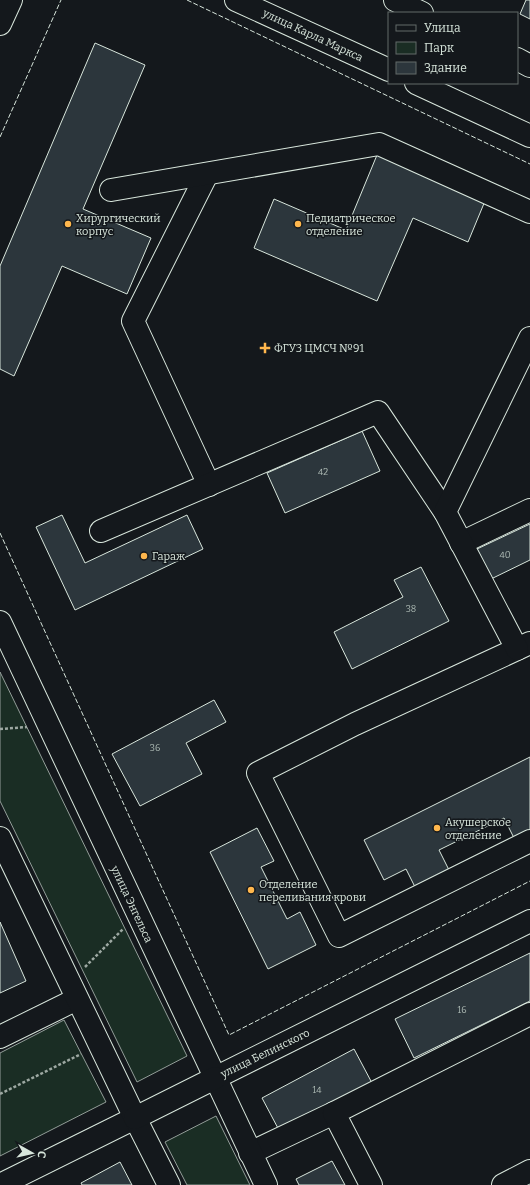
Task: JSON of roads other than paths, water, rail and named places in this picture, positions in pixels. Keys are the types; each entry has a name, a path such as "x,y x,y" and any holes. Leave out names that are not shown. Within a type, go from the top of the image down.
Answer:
{"main road":[{"path":"0,24 11,0"},
{"name":"улица Карла Маркса","path":"236,0 388,70"},
{"path":"395,0 420,12"},
{"path":"518,60 530,66"},
{"path":"418,84 530,136"},
{"path":"111,190 379,144 530,212"},
{"path":"207,174 133,320 209,485"},
{"path":"445,512 530,338"},
{"path":"101,531 378,412 445,512 461,543 523,646 355,724 258,773 339,936 530,841"},
{"path":"461,543 530,510"},
{"name":"улица Энгельса","path":"0,622 266,1185"},
{"path":"0,838 135,1118 169,1185"},
{"name":"улица Белинского","path":"0,1185 530,921"},
{"path":"0,1037 74,991"},
{"path":"250,1153 334,1113 530,1014"},
{"path":"334,1113 371,1185"},
{"path":"503,1185 530,1171"}],"place":[{"name":"Хирургический корпус","path":"68,224"},
{"name":"Педиатрическое отделение","path":"298,224"},
{"name":"ФГУЗ ЦМСЧ №91","path":"265,348"},
{"name":"Гараж","path":"144,556"},
{"name":"Акушерское отделение","path":"437,828"},
{"name":"Отделение переливания крови","path":"251,890"}]}
